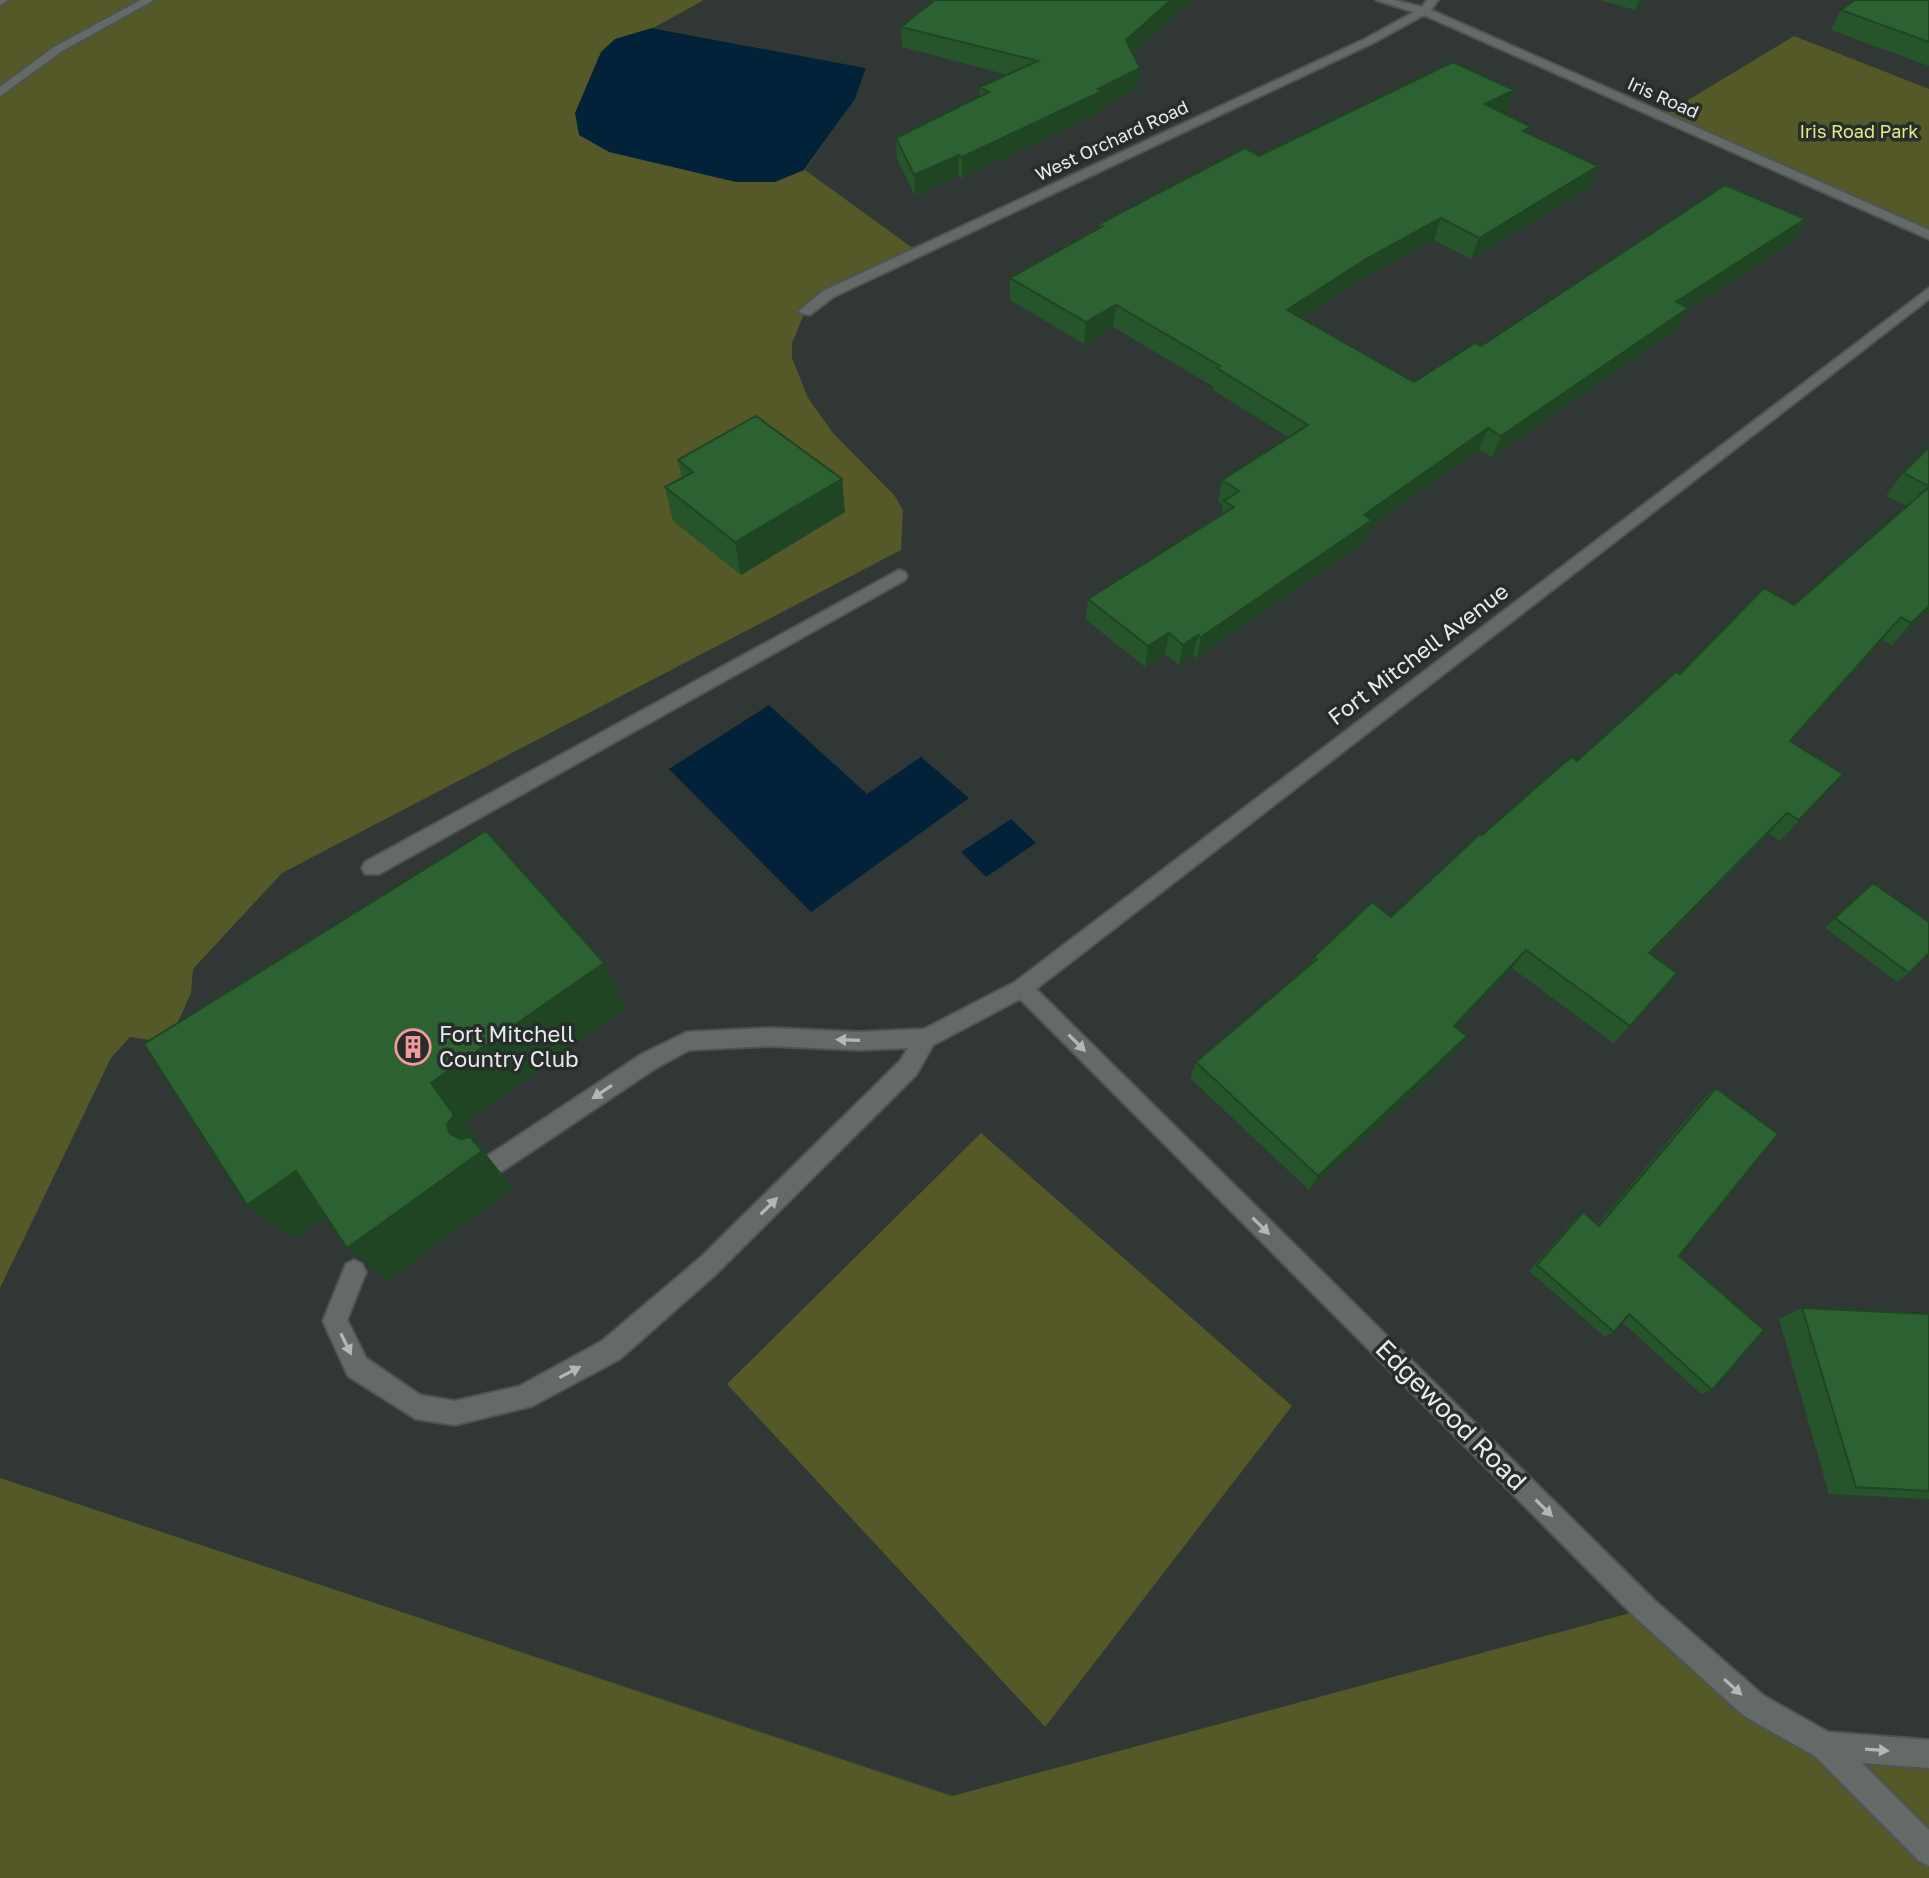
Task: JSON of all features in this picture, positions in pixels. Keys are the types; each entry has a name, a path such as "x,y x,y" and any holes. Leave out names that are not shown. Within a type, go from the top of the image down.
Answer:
{"street":[{"path":"0,93 58,49 149,0"},
{"name":"Iris Road","path":"1381,0 1428,5 1929,235"},
{"name":"West Orchard Road","path":"805,312 828,294 1369,41 1428,5"},
{"name":"Fort Mitchell Avenue","path":"926,1038 1022,988 1929,292"},
{"path":"372,868 899,576"},
{"name":"Edgewood Road","path":"1022,988 1645,1609 1754,1706 1825,1746 1929,1754"},
{"path":"494,1164 649,1061 687,1041 770,1037 859,1041 926,1038"},
{"path":"354,1272 335,1321 357,1367 416,1407 455,1413 523,1397 611,1350 708,1266 908,1068 926,1038"},
{"path":"1825,1746 1929,1851"}],"green space":[{"path":"0,0 704,0 653,28 866,68 855,99 805,170 918,252 828,294 805,312 792,343 792,358 808,398 833,433 894,495 903,510 901,550 282,873 193,969 191,993 177,1024 150,1040 130,1037 111,1058 0,1288"},
{"name":"Iris Road Park","path":"1794,36 1929,89 1929,235 1660,117"},
{"path":"981,1133 1292,1406 1045,1727 727,1384"},
{"path":"0,1478 952,1796 1645,1609 1825,1746 1929,1754 1929,1878 0,1878"}],"water":[{"path":"652,28 866,68 855,99 804,170 775,182 736,182 609,152 579,135 575,113 601,52 615,39"},
{"path":"769,705 867,794 921,757 969,798 811,912 669,769"},
{"path":"1011,819 1036,843 986,877 961,852"}],"building":[{"path":"935,0 1171,0 1126,40 1140,68 1098,89 1102,91 962,157 959,155 914,175 896,138 989,92 980,87 1038,61 901,27"},
{"path":"1855,0 1929,0 1929,42 1841,10"},
{"path":"1453,62 1514,90 1485,104 1531,127 1523,131 1598,166 1479,238 1441,218 1366,259 1287,310 1414,382 1475,343 1481,346 1725,185 1805,219 1676,302 1688,308 1501,436 1488,428 1364,515 1372,520 1201,637 1198,635 1183,645 1169,633 1148,646 1088,599 1234,507 1224,501 1239,491 1222,480 1308,425 1217,368 1220,366 1116,305 1086,322 1010,278 1103,226 1099,224 1245,148 1259,156"},
{"path":"756,416 842,479 735,542 665,487 693,472 678,460"},
{"path":"1929,447 1929,486 1903,473"},
{"path":"1929,487 1929,606 1911,623 1901,617 1790,741 1843,774 1799,820 1787,813 1649,953 1677,973 1630,1026 1526,950 1454,1026 1467,1036 1318,1176 1196,1062 1317,959 1314,957 1372,902 1391,917 1480,834 1571,757 1577,761 1676,672 1680,674 1764,588 1794,605"},
{"name":"Fort Mitchell Country Club","path":"486,831 604,963 431,1083 454,1115 447,1125 450,1134 461,1139 470,1137 482,1151 347,1248 296,1171 247,1205 144,1044"},
{"path":"1873,883 1929,922 1929,953 1909,973 1835,918"},
{"path":"1716,1088 1778,1134 1679,1256 1764,1330 1712,1390 1629,1314 1614,1332 1537,1265 1583,1212 1599,1226"},
{"path":"1802,1308 1929,1314 1929,1491 1856,1487"}],"place":[{"name":"Fort Mitchell Country Club","path":"413,1047"}]}
